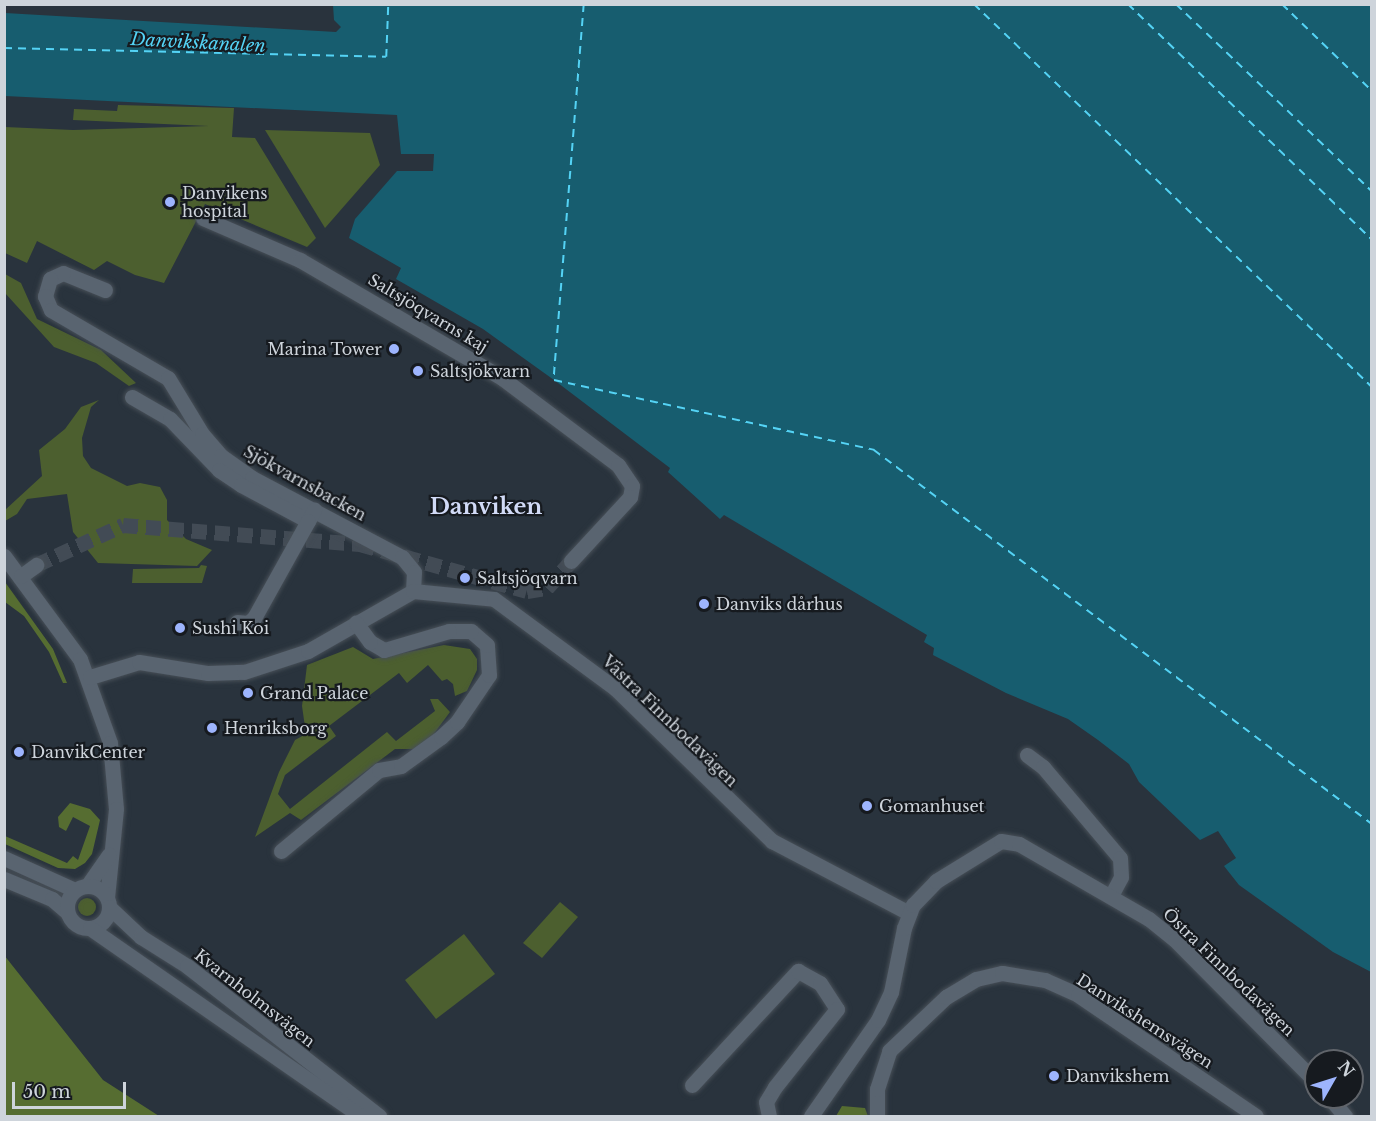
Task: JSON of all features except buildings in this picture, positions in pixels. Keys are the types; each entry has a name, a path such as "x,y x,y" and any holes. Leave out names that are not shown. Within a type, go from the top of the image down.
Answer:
{"street":[{"name":"Saltsjöqvarns kaj","path":"203,218 300,260 502,378 618,465 632,486 630,496 571,561"},
{"name":"Sjökvarnsbacken","path":"105,290 63,273 50,279 45,296 51,310 168,378 202,434 221,456 311,515 402,557 414,572 413,591"},
{"path":"132,397 170,419 219,470 241,485 311,515 254,618 248,623 237,622"},
{"path":"4,556 71,644 90,677 114,765 116,809 110,853 108,903 104,920 90,928 75,924 68,912 52,899 4,879"},
{"path":"21,576 36,565"},
{"path":"90,677 130,663 151,661 207,673 244,672 308,651 413,591"},
{"name":"Västra Finnbodavägen","path":"413,591 494,599 616,689 724,799 772,841 909,913"},
{"path":"281,851 379,770 401,766 441,737 457,722 489,675 488,645 471,631 449,631 384,650 370,642 356,623"},
{"path":"1027,755 1050,775 1120,858 1121,877 1112,894"},
{"name":"Östra Finnbodavägen","path":"909,913 936,881 1001,841 1019,844 1112,894 1175,940 1304,1070"},
{"path":"68,912 81,888 110,853"},
{"path":"4,858 81,888 102,891 108,903"},
{"name":"Kvarnholmsvägen","path":"108,903 141,937 187,966 379,1116"},
{"path":"811,1116 866,1038 891,992 909,913"},
{"name":"Kvarnholmsvägen","path":"90,928 361,1116"},
{"path":"692,1085 798,970 820,983 837,1009 775,1087 766,1102 769,1116"},
{"name":"Danvikshemsvägen","path":"877,1116 877,1089 889,1051 931,1009 962,986 995,975 1024,975 1045,980 1078,995 1256,1116"},
{"path":"866,1038 889,1051"}],"green space":[{"path":"118,105 234,108 232,137 255,138 316,238 307,247 205,204 164,283 135,275 107,261 94,270 37,241 27,263 5,253 5,127 73,130 209,126 73,120 74,109 117,111"},
{"path":"265,130 370,133 380,165 325,228"},
{"path":"5,274 21,283 37,319 101,350 136,383 129,386 96,363 54,347 5,293"},
{"path":"99,400 91,407 82,438 83,456 91,468 127,486 140,483 160,487 167,500 167,520 186,539 212,550 197,566 98,563 73,532 67,494 27,499 17,514 5,521 5,510 42,476 39,450 65,429 81,407"},
{"path":"201,565 207,566 202,583 132,583 133,569 199,568"},
{"path":"5,582 53,649 67,683 63,683 49,652 24,616 5,602"},
{"path":"444,645 470,649 477,659 477,670 467,691 455,696 453,684 447,679 442,681 428,665 407,683 399,673 329,726 336,736 285,775 278,794 290,809 387,732 396,741 435,711 430,699 438,699 450,712 430,739 419,749 395,749 301,820 290,813 255,837 279,772 295,740 306,734 302,706 307,665 353,647 373,659"},
{"path":"70,803 90,809 100,820 92,854 85,863 75,869 58,868 5,844 5,836 67,863 73,856 78,860 90,826 73,817 66,831 59,827 58,817"},
{"path":"87,898 93,901 96,907 93,913 87,916 81,913 78,907 81,901"},
{"path":"560,902 578,917 542,958 523,943"},
{"path":"464,934 495,974 436,1019 405,980"},
{"path":"4,955 103,1080 159,1116 5,1116"},
{"path":"842,1106 865,1108 868,1116 836,1116"}],"water":[{"name":"Danvikskanalen","path":"333,5 1371,5 1371,972 1333,952 1239,885 1224,866 1236,858 1218,831 1200,840 1139,782 1129,764 1098,740 1068,719 1006,693 933,655 934,648 924,642 927,635 724,515 720,519 668,472 670,468 554,380 483,329 396,279 401,268 349,238 355,219 397,171 433,171 434,154 401,154 397,115 5,96 5,13 336,32 341,27 334,20"}],"ferry route":[{"path":"4,48 386,57 388,4"},
{"path":"584,4 554,380 874,450 1372,824"},
{"path":"974,4 1372,387"},
{"path":"1128,4 1372,240"},
{"path":"1176,4 1372,191"},
{"path":"1282,4 1372,91"}],"tunnel":[{"path":"36,565 123,525 360,544 527,591 547,588 571,561"}],"place":[{"name":"Danvikens hospital","path":"170,202"},
{"name":"Marina Tower","path":"394,349"},
{"name":"Saltsjökvarn","path":"418,371"},
{"name":"Saltsjöqvarn","path":"465,578"},
{"name":"Danviks dårhus","path":"704,604"},
{"name":"Sushi Koi","path":"180,628"},
{"name":"Grand Palace","path":"248,693"},
{"name":"Henriksborg","path":"212,728"},
{"name":"DanvikCenter","path":"19,752"},
{"name":"Gomanhuset","path":"867,806"},
{"name":"Danvikshem","path":"1054,1076"}],"district":[{"name":"Danviken","path":"486,507"}]}
